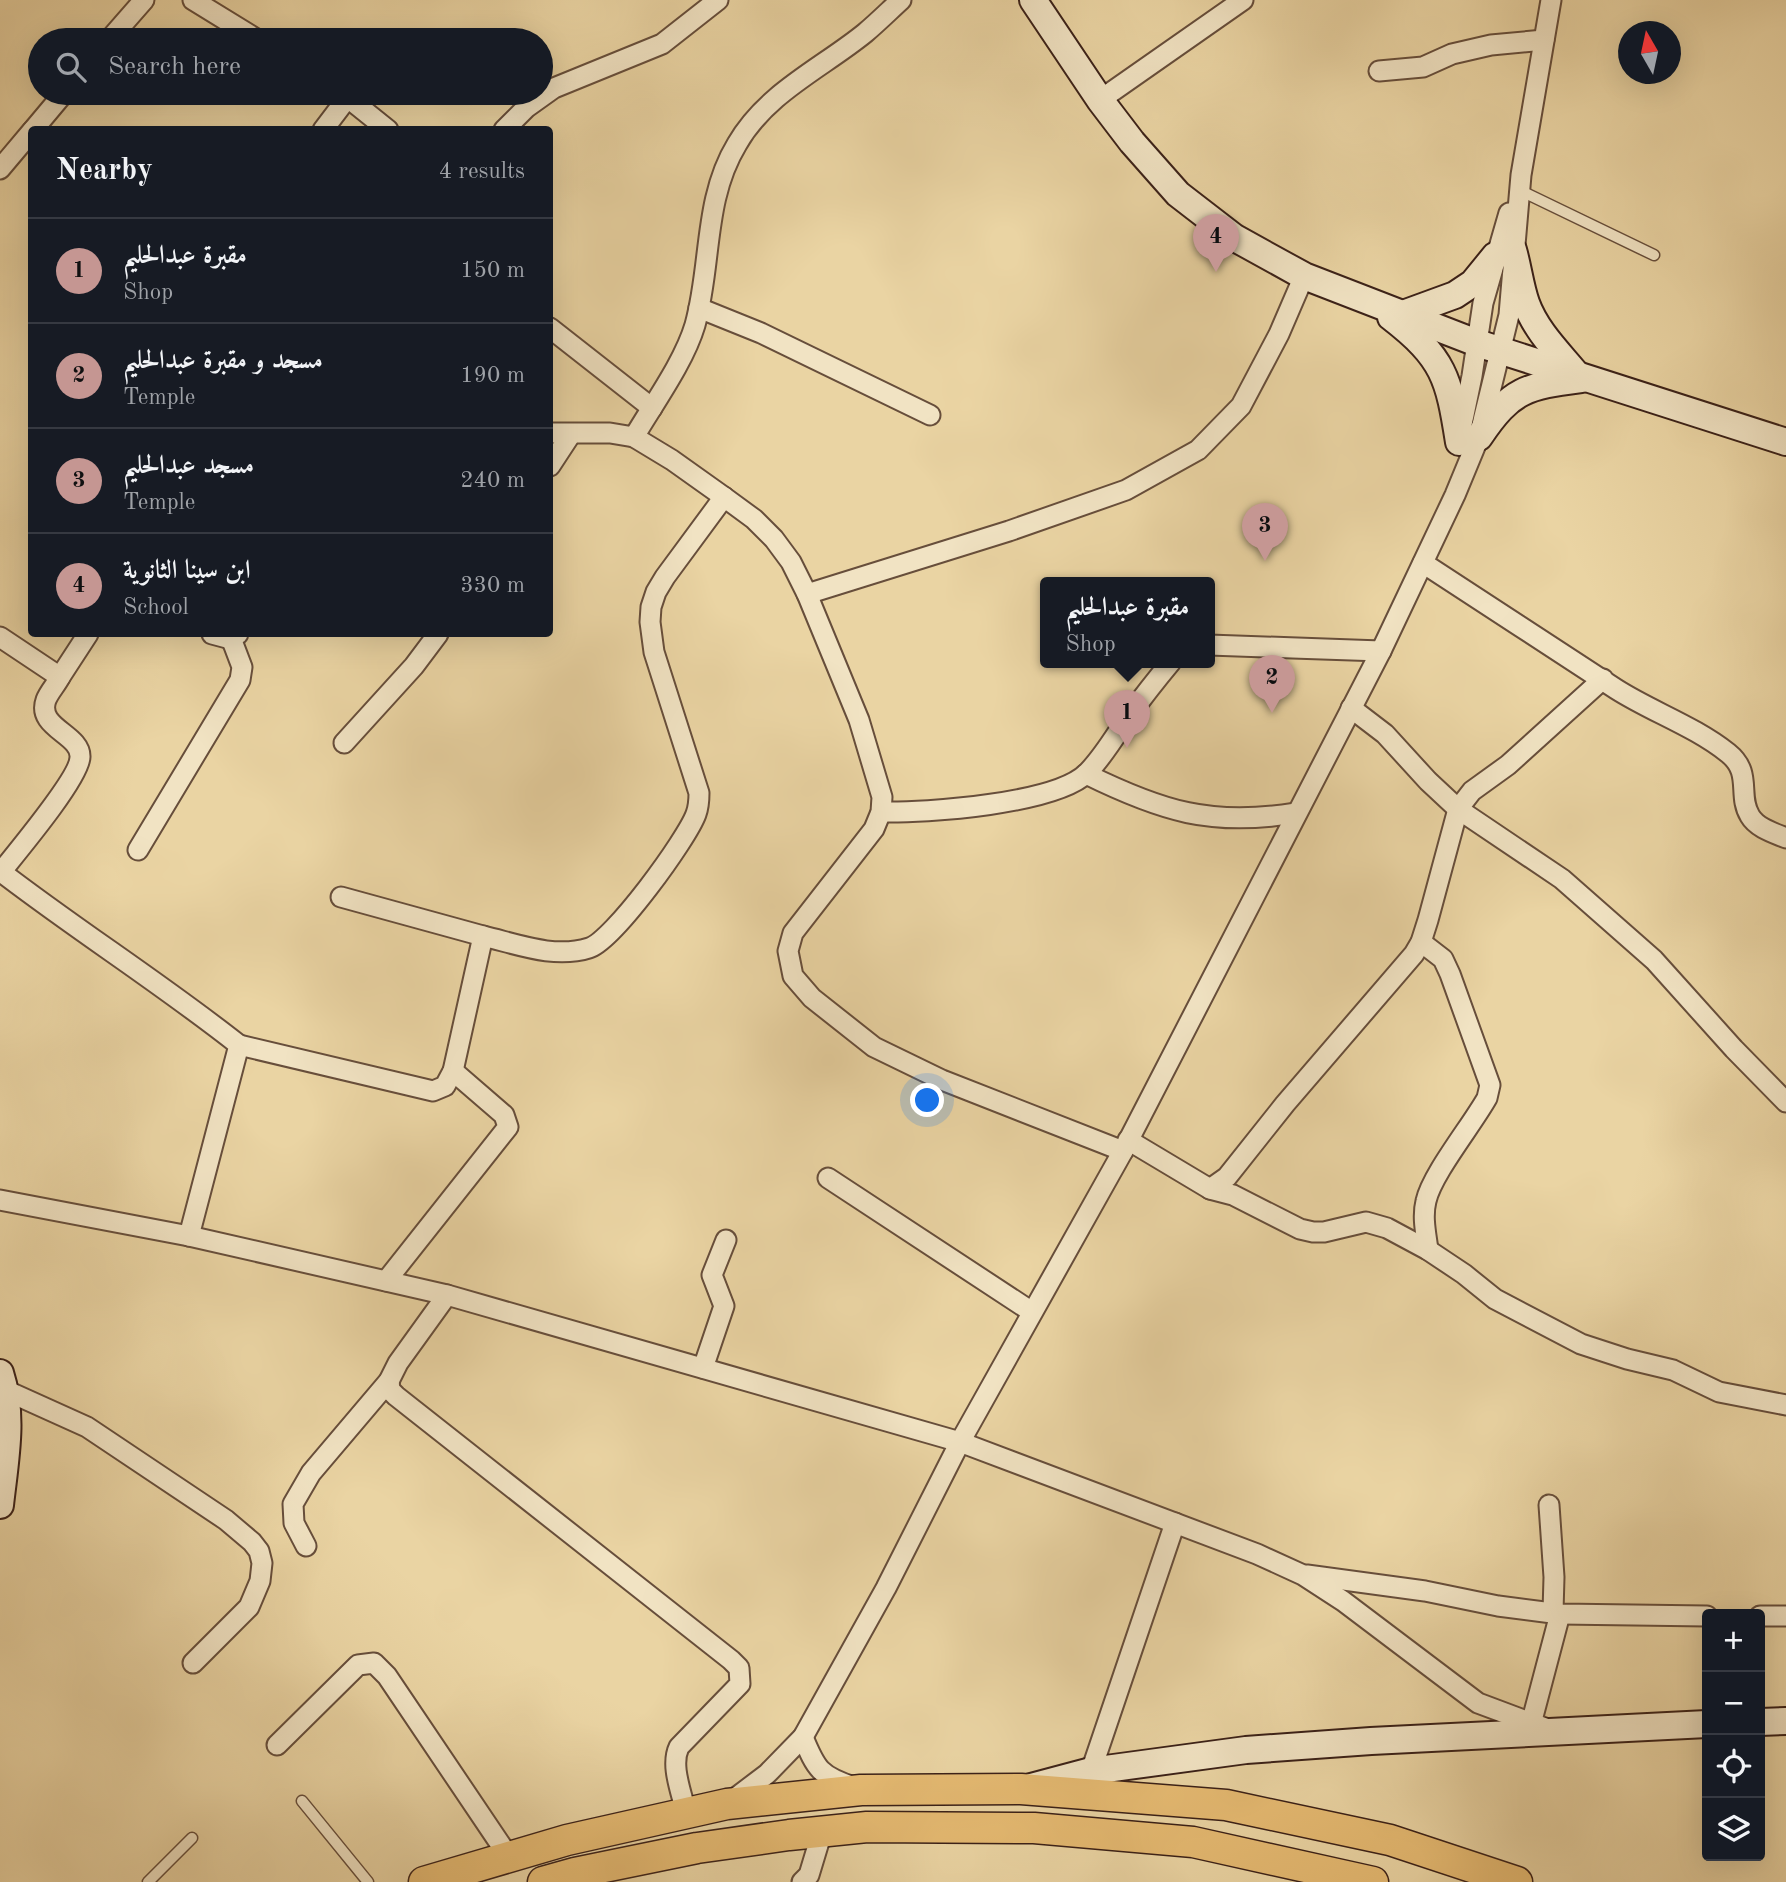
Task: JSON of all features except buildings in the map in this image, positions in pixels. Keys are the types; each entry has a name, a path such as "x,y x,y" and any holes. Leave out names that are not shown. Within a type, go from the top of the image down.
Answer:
{"main road":[{"path":"424,1882 567,1840 727,1804 861,1790 1021,1789 1226,1805 1390,1840 1517,1882"},
{"path":"544,1882 575,1878 697,1848 867,1827 1034,1828 1180,1840 1370,1882"}],"street":[{"path":"120,28 144,0"},
{"path":"193,0 238,28"},
{"path":"553,89 662,44 718,0"},
{"path":"634,437 694,328 708,236 720,180 737,142 773,102 804,75 864,33 901,0"},
{"path":"1033,0 1100,100 1132,142 1178,194 1235,238 1304,276 1489,347 1786,442"},
{"path":"1100,100 1243,0"},
{"path":"1489,347 1483,303 1504,253 1520,182 1551,0"},
{"path":"1379,71 1423,67 1452,54 1491,45 1544,40"},
{"path":"35,126 54,105"},
{"path":"326,126 339,105"},
{"path":"357,105 383,126"},
{"path":"508,126 530,105"},
{"path":"0,169 28,135"},
{"path":"1403,314 1455,295 1473,283 1504,253"},
{"path":"727,1804 767,1774 803,1737 886,1588 960,1442 1126,1146 1381,651 1455,495 1489,347 1509,315 1504,253"},
{"path":"1504,253 1531,313 1553,345 1583,377"},
{"path":"807,594 1009,531 1126,489 1198,450 1241,406 1279,334 1304,276"},
{"path":"1373,303 1417,337 1446,376 1454,410 1469,439"},
{"path":"699,308 761,332 930,415"},
{"path":"553,330 652,408"},
{"path":"1469,439 1517,394 1583,377"},
{"path":"553,433 610,433 634,437 672,460 754,519 774,539 791,562 859,720 881,797 881,812 874,829 793,933 788,951 793,976 812,998 874,1047 942,1080 1126,1146 1210,1189 1233,1195 1300,1229 1324,1232 1366,1222 1387,1228 1428,1250 1494,1299 1581,1344 1673,1370 1719,1392 1786,1405"},
{"path":"553,461 571,434"},
{"path":"341,897 548,951 568,952 598,944 616,928 692,824 699,803 699,793 650,636 651,607 665,577 724,497"},
{"path":"1423,564 1603,679 1728,752 1738,763 1744,779 1750,817 1764,828 1786,838"},
{"path":"0,637 60,677"},
{"path":"86,637 47,699 46,713 80,751 78,769 1,872 108,951 184,1001 239,1045 433,1091 445,1086 453,1071 483,936"},
{"path":"138,850 240,680 242,667 228,637"},
{"path":"344,743 414,666 436,637"},
{"path":"1215,645 1381,651"},
{"path":"881,812 926,812 1046,795 1068,786 1086,775 1166,668"},
{"path":"1210,1189 1227,1177 1285,1104 1414,954 1421,942 1458,808 1472,791 1508,765 1603,679"},
{"path":"1351,708 1385,734 1428,781 1458,808 1562,879 1654,960 1786,1102"},
{"path":"1086,775 1132,797 1172,810 1210,818 1260,819 1296,813"},
{"path":"1421,942 1443,959 1447,966 1490,1085 1487,1098 1433,1184 1426,1201 1424,1222 1428,1250"},
{"path":"189,1236 239,1045"},
{"path":"386,1281 508,1126 504,1115 453,1071"},
{"path":"828,1178 1032,1312"},
{"path":"0,1200 189,1236 447,1295 960,1442 1257,1554 1303,1574 1478,1703 1544,1727"},
{"path":"703,1368 724,1306 712,1275 726,1240"},
{"path":"306,1546 294,1523 293,1504 311,1473 389,1381 393,1371 447,1295"},
{"path":"0,1505 8,1441 3,1381"},
{"path":"3,1381 87,1427 226,1520 259,1551 262,1563 260,1581 249,1607 193,1663"},
{"path":"389,1381 390,1390 396,1396 739,1668 740,1684 679,1747 676,1754 686,1813"},
{"path":"1544,1727 1557,1613 1549,1505"},
{"path":"1091,1770 1175,1523"},
{"path":"1303,1574 1557,1613 1702,1616"},
{"path":"1765,1616 1786,1616"},
{"path":"277,1745 358,1665 373,1663 387,1676 509,1857"},
{"path":"1765,1722 1786,1721"},
{"path":"1021,1789 1091,1770 1246,1750 1544,1727 1702,1724"},
{"path":"803,1737 820,1772 861,1790"},
{"path":"802,1882 809,1875 821,1832"}],"lane":[{"path":"1520,182 1654,256"},
{"path":"302,1801 368,1882"},
{"path":"148,1882 192,1838"}],"place":[{"name":"ابن سينا الثانوية","path":"1216,272"},
{"name":"مسجد عبدالحليم","path":"1265,561"},
{"name":"مسجد و مقبرة عبدالحليم","path":"1272,713"},
{"name":"مقبرة عبدالحليم","path":"1127,748"}]}
